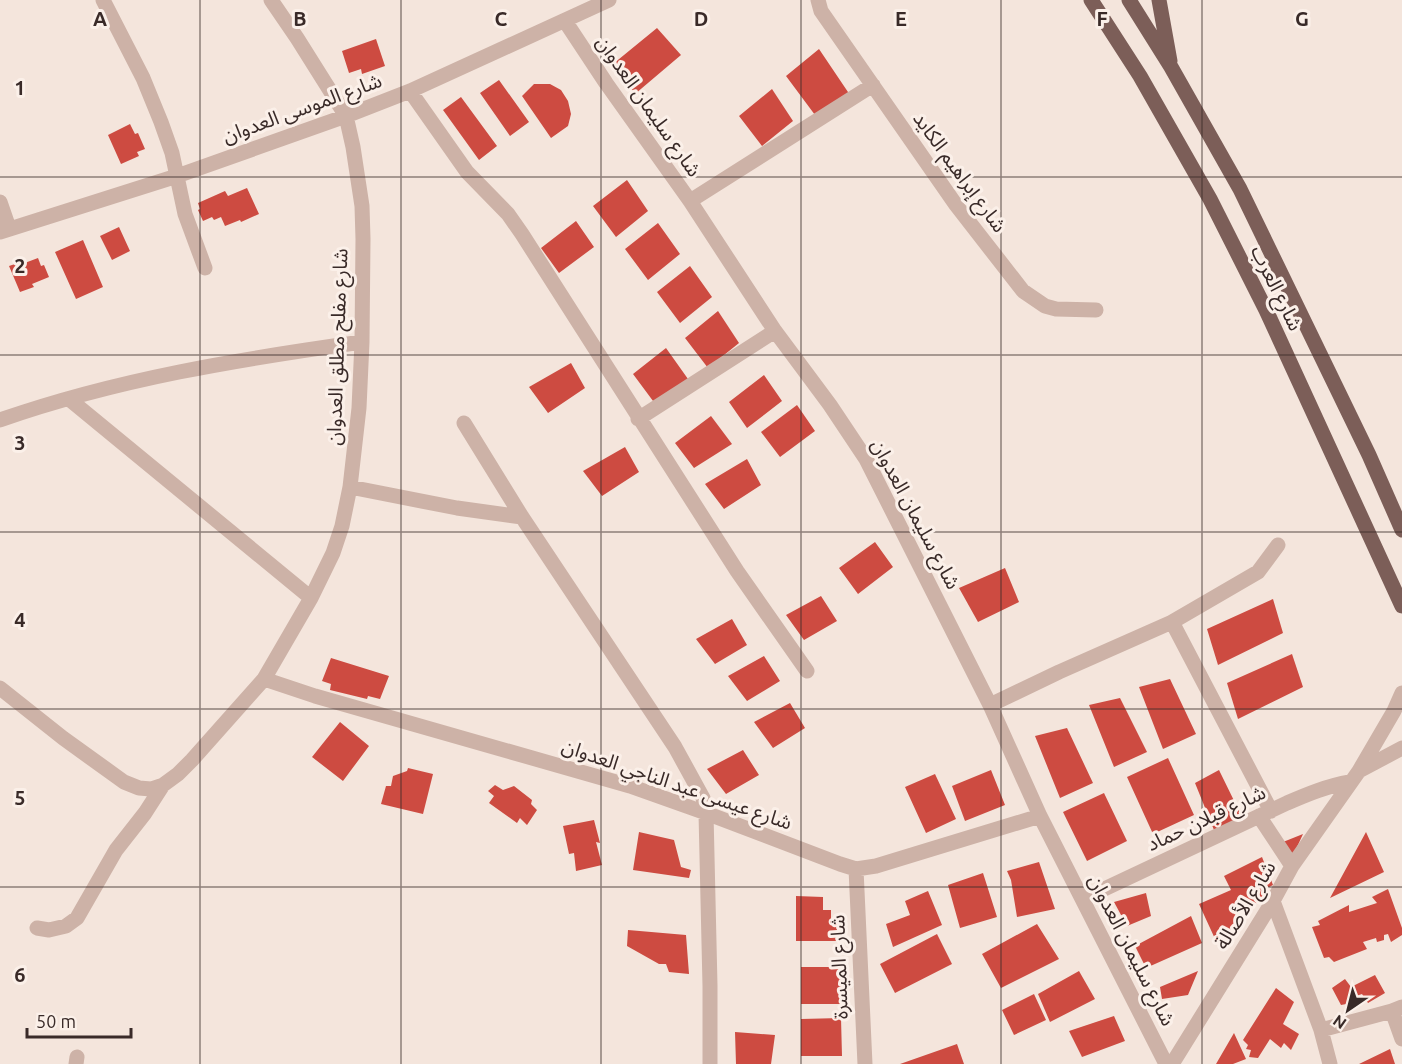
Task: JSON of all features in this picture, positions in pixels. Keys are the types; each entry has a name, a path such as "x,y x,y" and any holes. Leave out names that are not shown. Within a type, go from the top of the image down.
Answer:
{"main road":[{"path":"1080,0 1094,6"},
{"name":"شارع العرب","path":"1129,0 1171,67 1240,189 1402,528"},
{"path":"1159,0 1171,67"},
{"name":"شارع العرب","path":"1094,6 1140,76 1210,199 1266,310 1402,606"}],"street":[{"path":"103,0 143,78 172,153 185,214 205,268"},
{"name":"شارع مفلح مطلق العدوان","path":"37,928 50,930 66,926 77,918 116,850 145,813 163,785 192,760 264,679 311,598 333,553 342,526 350,487 359,408 362,342 362,206 346,116 272,0"},
{"name":"شارع الموسى العدوان","path":"4,230 177,176 346,116 410,91 609,0"},
{"name":"شارع إبراهيم الكايد","path":"807,0 811,5 820,5 956,205 1023,291 1045,306 1056,309 1096,310"},
{"name":"شارع سليمان العدوان","path":"565,21 690,201 775,331 830,405 866,459 990,705 1040,816 1166,1064"},
{"path":"690,201 873,85"},
{"path":"410,91 466,172 494,198 512,221 737,571 807,671"},
{"path":"0,202 4,230"},
{"path":"638,418 775,331"},
{"path":"0,420 31,409 161,375 362,342"},
{"path":"69,399 311,598"},
{"path":"464,423 522,517 675,747 703,798 706,813 710,1064"},
{"path":"350,487 446,506 522,517"},
{"path":"990,705 1172,622 1258,572 1278,545"},
{"path":"1172,622 1292,866"},
{"name":"شارع عيسى عبد الناجي العدوان","path":"264,679 315,696 630,786 856,868 876,866 1040,816"},
{"path":"0,688 124,782 139,788 151,789 163,785"},
{"name":"شارع الأصالة","path":"1172,1064 1273,901 1292,866 1354,777 1394,711 1402,693"},
{"name":"شارع الأصالة","path":"1354,777 1402,748"},
{"name":"شارع قبلان حماد","path":"1083,899 1320,789 1354,777"},
{"name":"شارع الميسرة","path":"856,868 865,1064"},
{"path":"1273,901 1321,1030 1330,1064"},
{"path":"1321,1030 1397,1009 1402,1039"}],"building":[{"path":"657,28 681,55 635,94 613,64"},
{"path":"376,39 385,66 362,74 361,69 349,73 342,51"},
{"path":"819,49 850,95 815,115 786,76"},
{"path":"499,80 529,122 510,136 480,93"},
{"path":"534,84 550,84 561,90 568,101 571,114 568,126 551,138 522,96"},
{"path":"772,89 793,121 762,146 739,116"},
{"path":"461,97 497,146 479,160 443,110"},
{"path":"130,124 135,134 138,133 145,149 137,152 139,156 121,164 108,135"},
{"path":"627,180 648,211 616,237 593,206"},
{"path":"247,188 259,214 225,226 221,217 214,220 212,217 203,221 198,210 200,209 198,203 225,191 228,196"},
{"path":"576,221 594,247 559,273 541,248"},
{"path":"658,223 680,254 648,280 625,249"},
{"path":"119,227 130,251 112,260 100,236"},
{"path":"83,240 103,287 76,299 55,252"},
{"path":"38,258 49,277 32,284 34,287 20,292 9,266"},
{"path":"690,266 712,297 680,323 657,292"},
{"path":"718,311 739,343 708,368 685,338"},
{"path":"666,348 688,379 656,405 633,374"},
{"path":"571,363 585,388 548,413 529,387"},
{"path":"764,375 782,401 747,428 729,402"},
{"path":"797,405 815,431 780,457 761,432"},
{"path":"711,416 732,444 694,468 675,443"},
{"path":"625,447 639,472 602,496 583,471"},
{"path":"747,459 761,485 724,509 705,484"},
{"path":"875,542 893,567 858,594 839,568"},
{"path":"1005,568 1019,602 978,622 959,588"},
{"path":"821,596 837,621 804,640 786,615"},
{"path":"1273,599 1283,633 1218,665 1207,629"},
{"path":"732,619 747,645 715,664 696,639"},
{"path":"1292,654 1303,687 1238,719 1227,683"},
{"path":"764,656 780,681 747,701 728,676"},
{"path":"331,658 389,676 380,699 368,696 367,699 330,690 331,684 322,681"},
{"path":"1170,679 1196,734 1163,749 1139,687"},
{"path":"1120,698 1147,752 1114,767 1089,705"},
{"path":"790,703 805,728 773,748 754,722"},
{"path":"340,722 369,746 343,781 312,757"},
{"path":"1067,728 1093,783 1060,798 1035,736"},
{"path":"743,750 759,775 726,794 707,769"},
{"path":"1168,758 1194,815 1153,834 1127,777"},
{"path":"408,768 433,774 423,814 381,804 386,786 391,786 393,776 407,771"},
{"path":"991,770 1005,805 965,821 952,786"},
{"path":"1219,770 1242,817 1214,830 1195,783"},
{"path":"935,774 956,819 926,833 905,787"},
{"path":"495,785 503,790 514,786 532,800 531,804 537,810 527,825 520,818 517,823 489,803 494,796 488,791"},
{"path":"1104,793 1127,841 1087,861 1063,812"},
{"path":"594,820 600,843 596,842 602,865 576,871 574,853 569,854 563,826"},
{"path":"639,832 674,840 681,867 691,870 689,878 633,870"},
{"path":"1366,832 1384,872 1330,898"},
{"path":"1303,834 1292,858 1283,842"},
{"path":"1262,857 1273,885 1265,889 1264,900 1234,912 1242,923 1227,944 1226,941 1223,945 1216,941 1199,904 1231,890 1224,876"},
{"path":"1039,862 1055,909 1017,917 1011,880 1007,871"},
{"path":"983,873 997,917 960,928 948,885"},
{"path":"1388,889 1402,928 1402,935 1391,942 1388,934 1384,935 1384,940 1377,942 1376,938 1363,942 1367,949 1334,962 1329,957 1324,958 1312,927 1320,925 1318,921 1349,905 1349,912 1377,903 1372,897"},
{"path":"928,891 942,925 893,947 886,924 910,915 905,901"},
{"path":"1146,893 1151,916 1127,926 1114,902"},
{"path":"796,896 823,897 823,910 831,910 831,923 837,924 837,941 796,941"},
{"path":"1191,916 1202,943 1146,968 1135,946"},
{"path":"1037,924 1059,959 1001,988 982,954"},
{"path":"628,930 686,935 689,974 669,972 666,964 659,964 627,946"},
{"path":"937,934 952,964 895,993 880,964"},
{"path":"801,967 847,967 847,1004 801,1004"},
{"path":"1079,971 1095,999 1050,1022 1038,994"},
{"path":"1198,971 1188,995 1162,999 1160,987"},
{"path":"1375,975 1385,993 1368,1003 1362,994 1356,996 1357,1002 1341,1005 1332,988 1345,979 1351,987"},
{"path":"1276,988 1294,1002 1283,1024 1299,1034 1291,1050 1284,1043 1281,1048 1270,1039 1258,1058 1249,1057 1251,1050 1246,1049 1248,1045 1243,1040"},
{"path":"1034,994 1046,1020 1014,1035 1002,1010"},
{"path":"1114,1016 1125,1041 1082,1057 1069,1031"},
{"path":"841,1018 842,1056 801,1056 801,1019"},
{"path":"735,1032 775,1035 771,1064 736,1064"},
{"path":"1234,1033 1246,1059 1233,1064 1216,1064"},
{"path":"957,1044 964,1064 900,1064"},
{"path":"1390,1049 1395,1064 1359,1064"}]}
